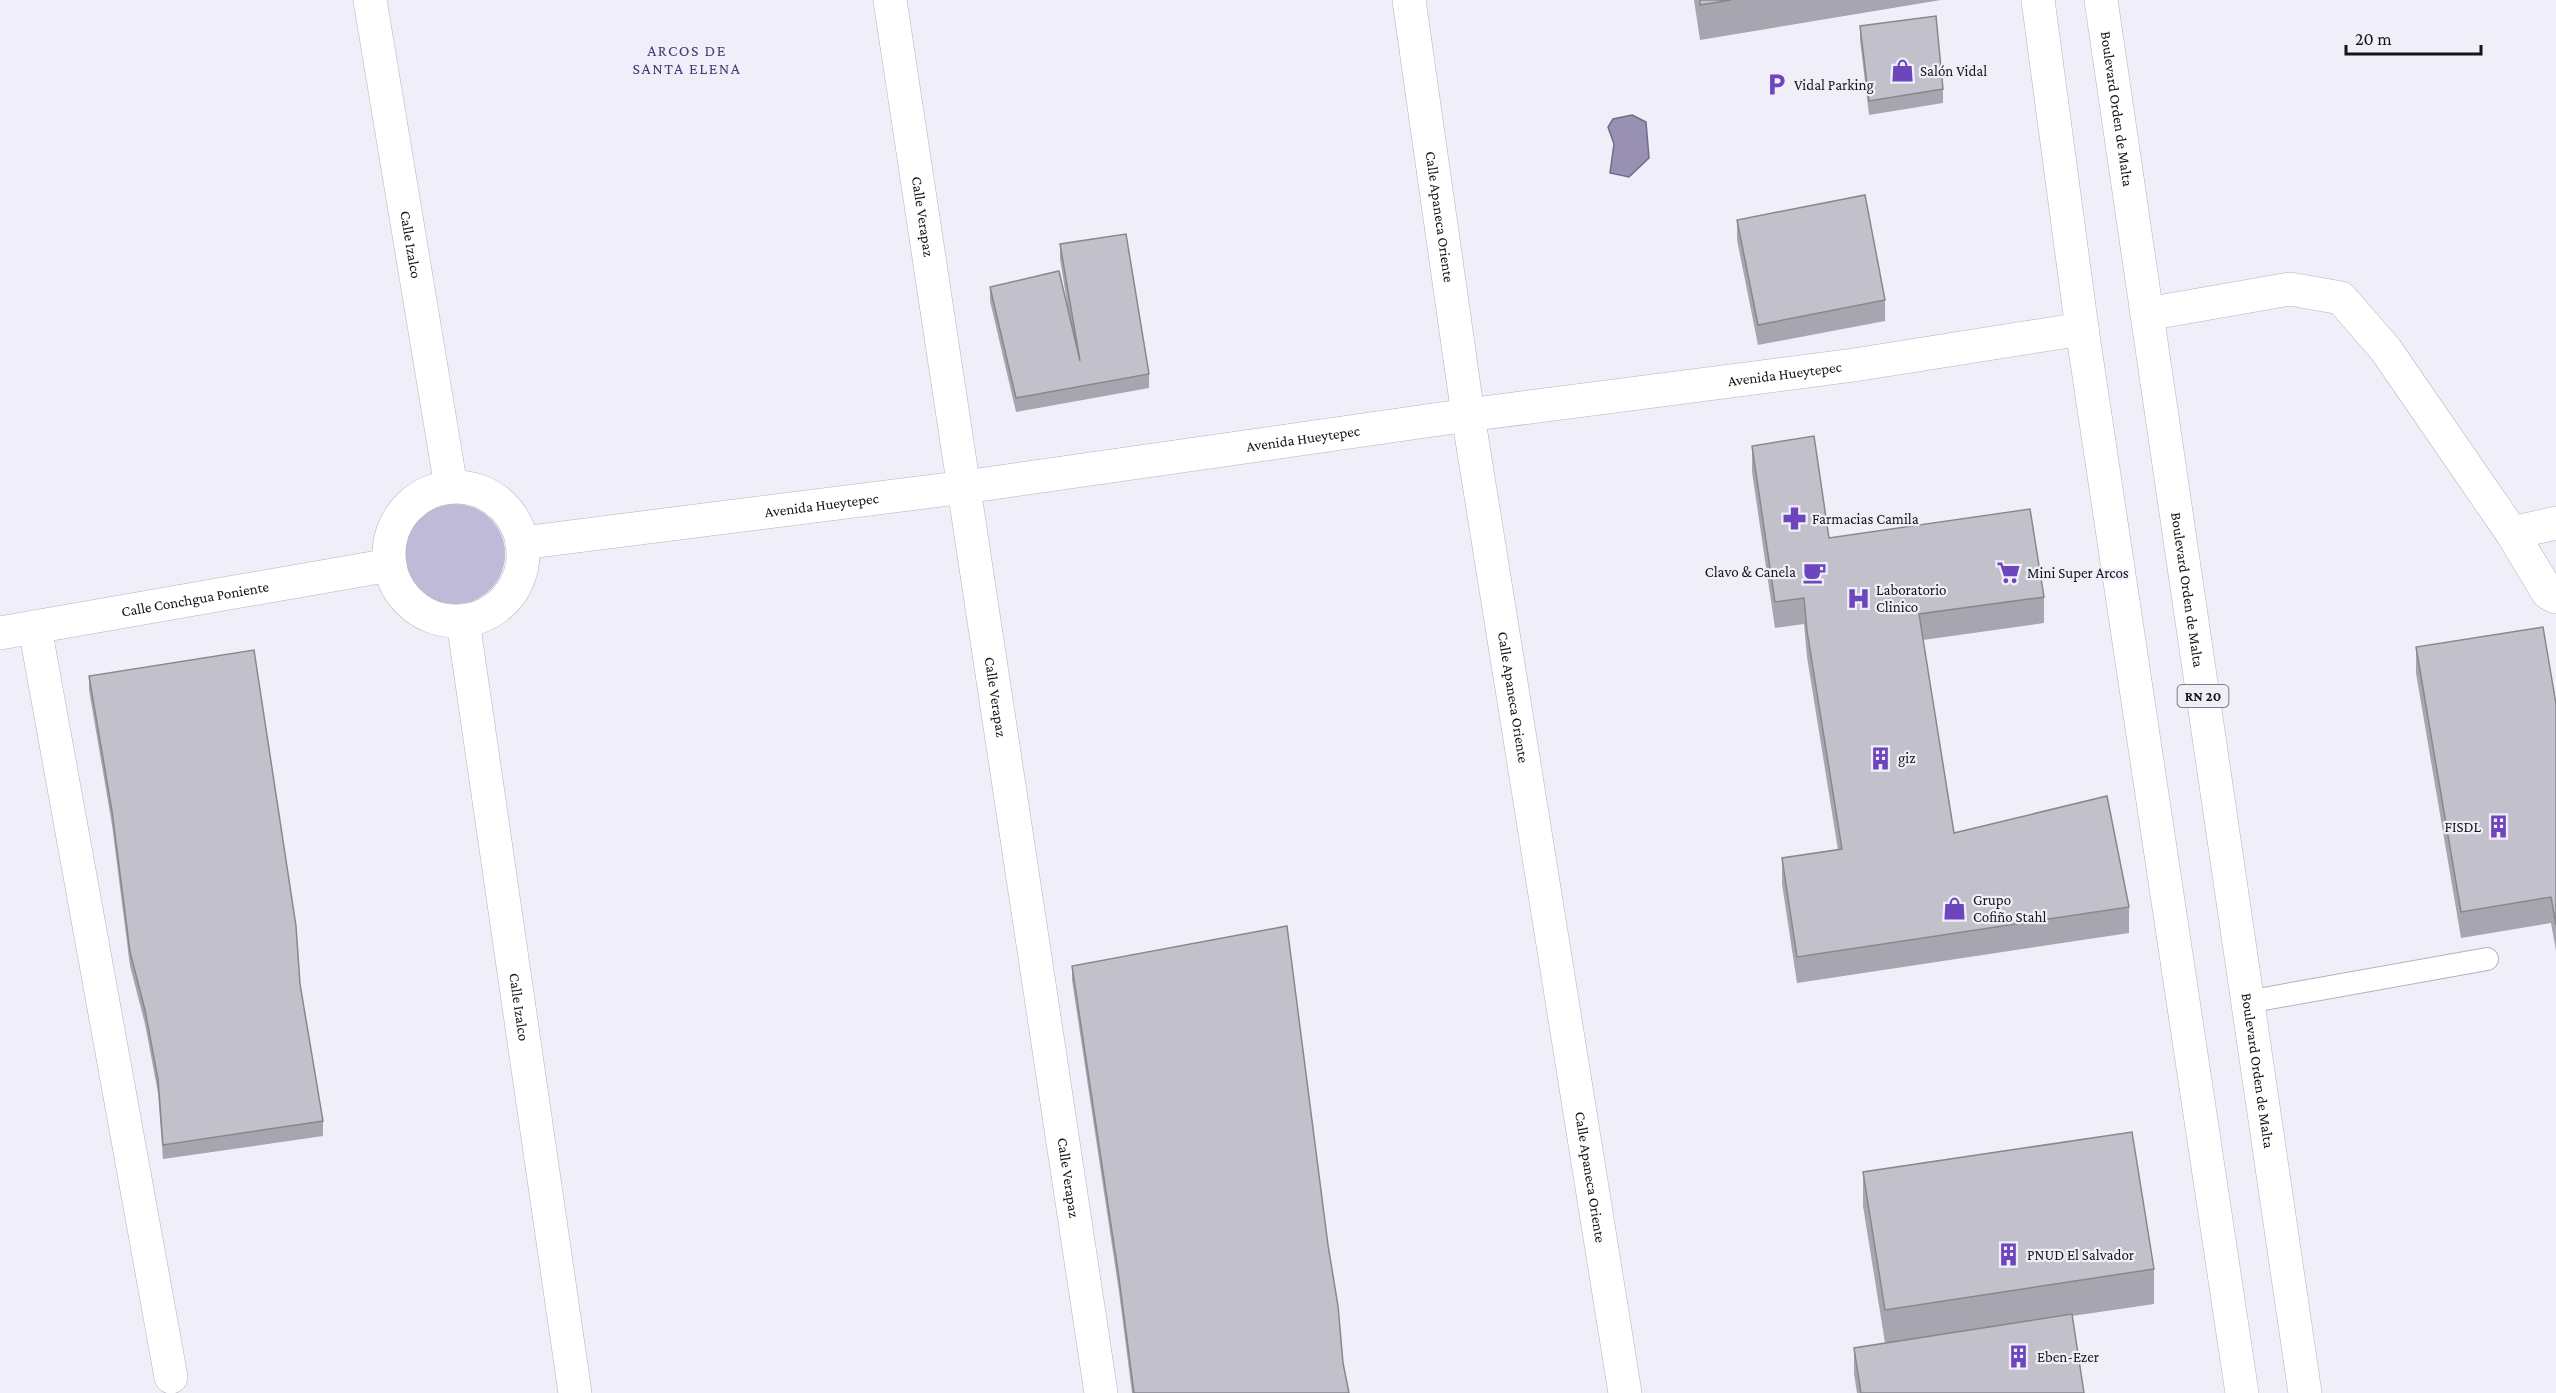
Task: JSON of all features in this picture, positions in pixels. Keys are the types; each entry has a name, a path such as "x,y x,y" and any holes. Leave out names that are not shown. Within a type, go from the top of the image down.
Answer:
{"main road":[{"name":"Calle Izalco","path":"370,0 451,487"},
{"name":"Calle Verapaz","path":"890,0 1101,1393"},
{"name":"Calle Apaneca Oriente","path":"1409,0 1468,415 1625,1393"},
{"path":"2038,0 2082,329 2242,1393"},
{"name":"Boulevard Orden de Malta","path":"2101,0 2305,1393"},
{"path":"2147,314 2290,289 2341,298 2386,350 2512,533 2548,593 2556,597"},
{"name":"Avenida Hueytepec","path":"522,543 965,488 1468,415 1854,365 2082,329"},
{"path":"442,487 462,487 480,491 498,501 512,515 522,543 524,552 522,570 515,588 503,603 488,614 463,621 451,622 416,609 403,595 393,578 390,565 390,541 397,522 408,506 423,495 442,487"},
{"path":"2512,533 2556,523"},
{"name":"Calle Conchgua Poniente","path":"0,633 390,565"},
{"name":"Calle Izalco","path":"463,621 569,1392"},
{"path":"35,628 171,1377"}],"lane":[{"path":"2247,1002 2487,959"}],"shaded area":[{"path":"1632,115 1646,122 1649,158 1629,177 1610,173 1614,144 1608,127 1613,119"},
{"path":"445,504 465,504 491,518 502,535 505,554 502,573 491,590 465,604 445,604 427,596 413,582 405,564 405,544 413,526 427,512"}],"building":[{"path":"1700,0 1731,0 1700,5"},
{"name":"Salón Vidal","path":"1936,16 1943,89 1869,101 1860,26"},
{"path":"1865,195 1885,300 1758,325 1737,220"},
{"path":"1126,234 1149,374 1016,398 990,287 1059,271 1080,361 1060,244"},
{"path":"1814,436 1829,538 2030,509 2044,597 1919,614 1954,833 2107,796 2129,907 1797,957 1782,858 1842,849 1807,631 1804,598 1775,602 1752,446"},
{"name":"FISDL","path":"2543,627 2556,704 2556,925 2551,897 2461,912 2416,647"},
{"path":"254,650 296,926 300,984 323,1121 163,1145 158,1079 145,1010 130,952 112,811 89,676"},
{"path":"1287,926 1338,1306 1343,1363 1349,1393 1134,1393 1072,966"},
{"name":"PNUD El Salvador","path":"2132,1132 2154,1269 1885,1310 1863,1172"},
{"path":"2072,1314 2084,1393 1861,1393 1854,1348"}],"place":[{"name":"Salón Vidal","path":"1902,71"},
{"name":"Vidal Parking","path":"1776,85"},
{"name":"Farmacias Camila","path":"1794,519"},
{"name":"Clavo & Canela","path":"1814,572"},
{"name":"Mini Super Arcos","path":"2009,573"},
{"name":"Laboratorio Clinico","path":"1858,599"},
{"name":"giz","path":"1880,758"},
{"name":"FISDL","path":"2499,827"},
{"name":"Grupo Cofiño Stahl","path":"1955,909"},
{"name":"PNUD El Salvador","path":"2009,1255"},
{"name":"Eben-Ezer","path":"2019,1357"}],"district":[{"name":"ARCOS DE SANTA ELENA","path":"687,59"}]}
